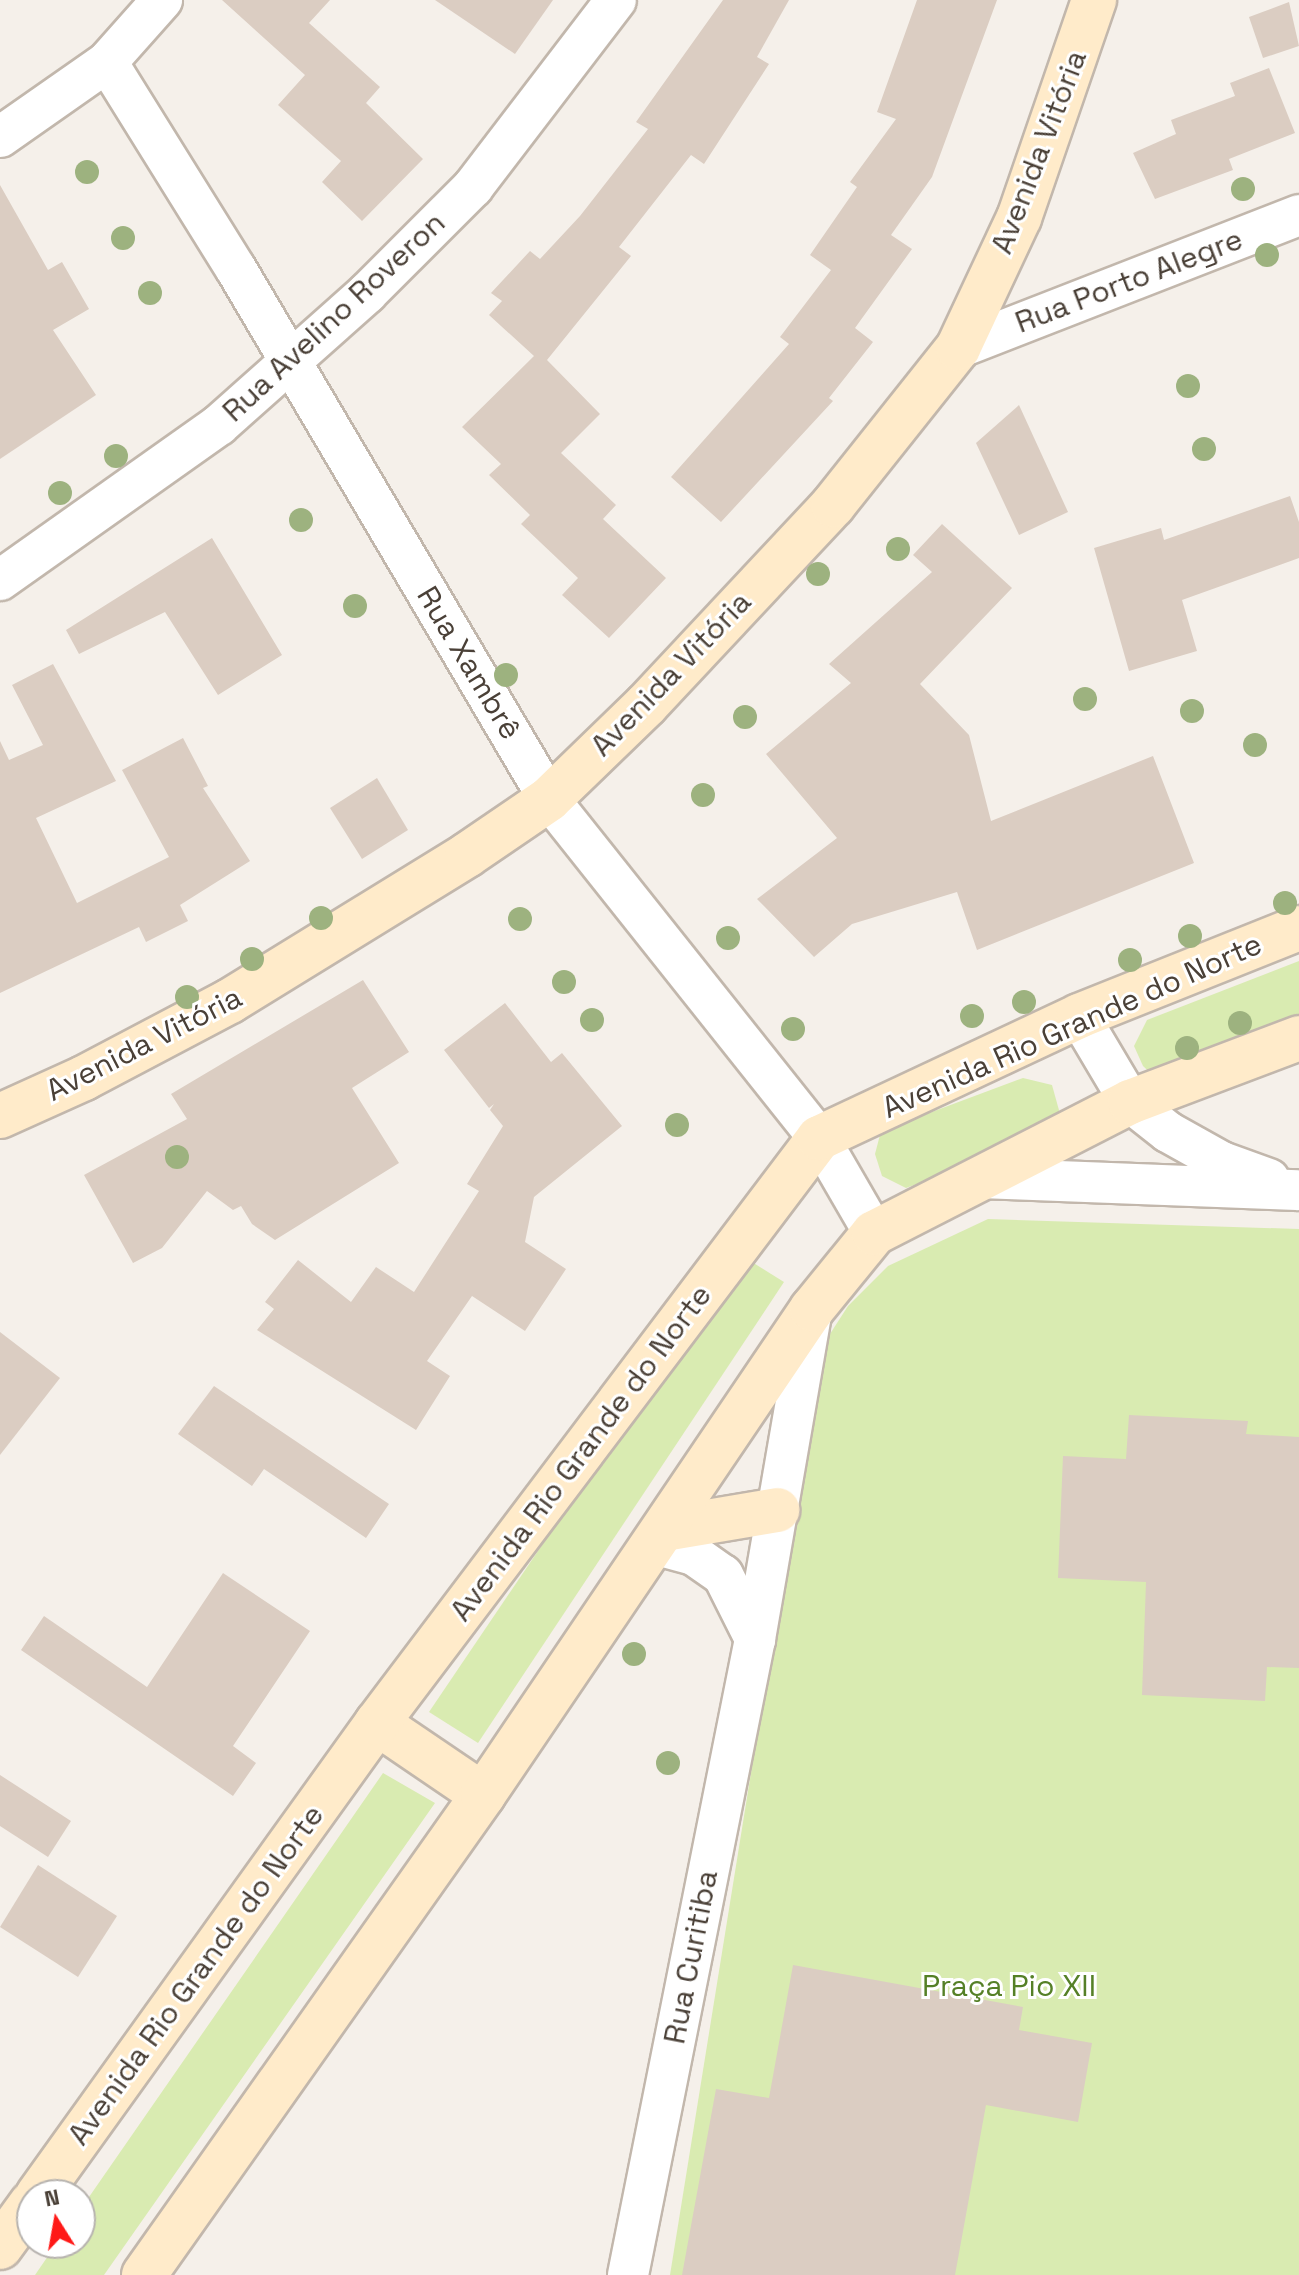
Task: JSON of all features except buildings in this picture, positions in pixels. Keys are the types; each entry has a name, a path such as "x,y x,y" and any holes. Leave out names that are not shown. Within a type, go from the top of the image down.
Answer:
{"main road":[{"name":"Avenida Vitória","path":"0,1116 84,1078 230,1001 549,799 647,704 833,505 958,348 1019,218 1094,0"},
{"name":"Avenida Rio Grande do Norte","path":"49,2179 377,1723 819,1138 1079,1016 1299,928"},
{"path":"144,2275 483,1795 812,1309 874,1233 1130,1102 1299,1038"},
{"path":"659,1536 777,1510"},
{"path":"377,1723 483,1795"},
{"path":"0,2247 16,2225"}],"street":[{"path":"0,137 107,62 162,0"},
{"name":"Rua Avelino Roveron","path":"0,580 187,449 291,361 473,187 616,0"},
{"name":"Rua Xambrê","path":"107,62 291,361 549,799 819,1138 874,1233"},
{"name":"Rua Porto Alegre","path":"958,348 1299,215"},
{"path":"1079,1016 1130,1102 1168,1132 1222,1162 1298,1190"},
{"path":"981,1178 1298,1190"},
{"name":"Rua Curitiba","path":"628,2275 755,1639 812,1309"},
{"path":"659,1536 723,1575 755,1639"}],"green space":[{"path":"1299,961 1299,1026 1159,1081 1143,1066 1134,1046 1147,1020"},
{"path":"1023,1078 1052,1085 1062,1121 1046,1136 906,1188 882,1176 875,1154 881,1131"},
{"name":"Praça Pio XII","path":"988,1219 1299,1229 1299,2275 670,2275 819,1351 848,1306 888,1266"},
{"path":"739,1254 784,1282 478,1743 429,1712"},
{"path":"383,1773 435,1803 104,2275 35,2275 46,2259 96,2259 96,2187"}]}
